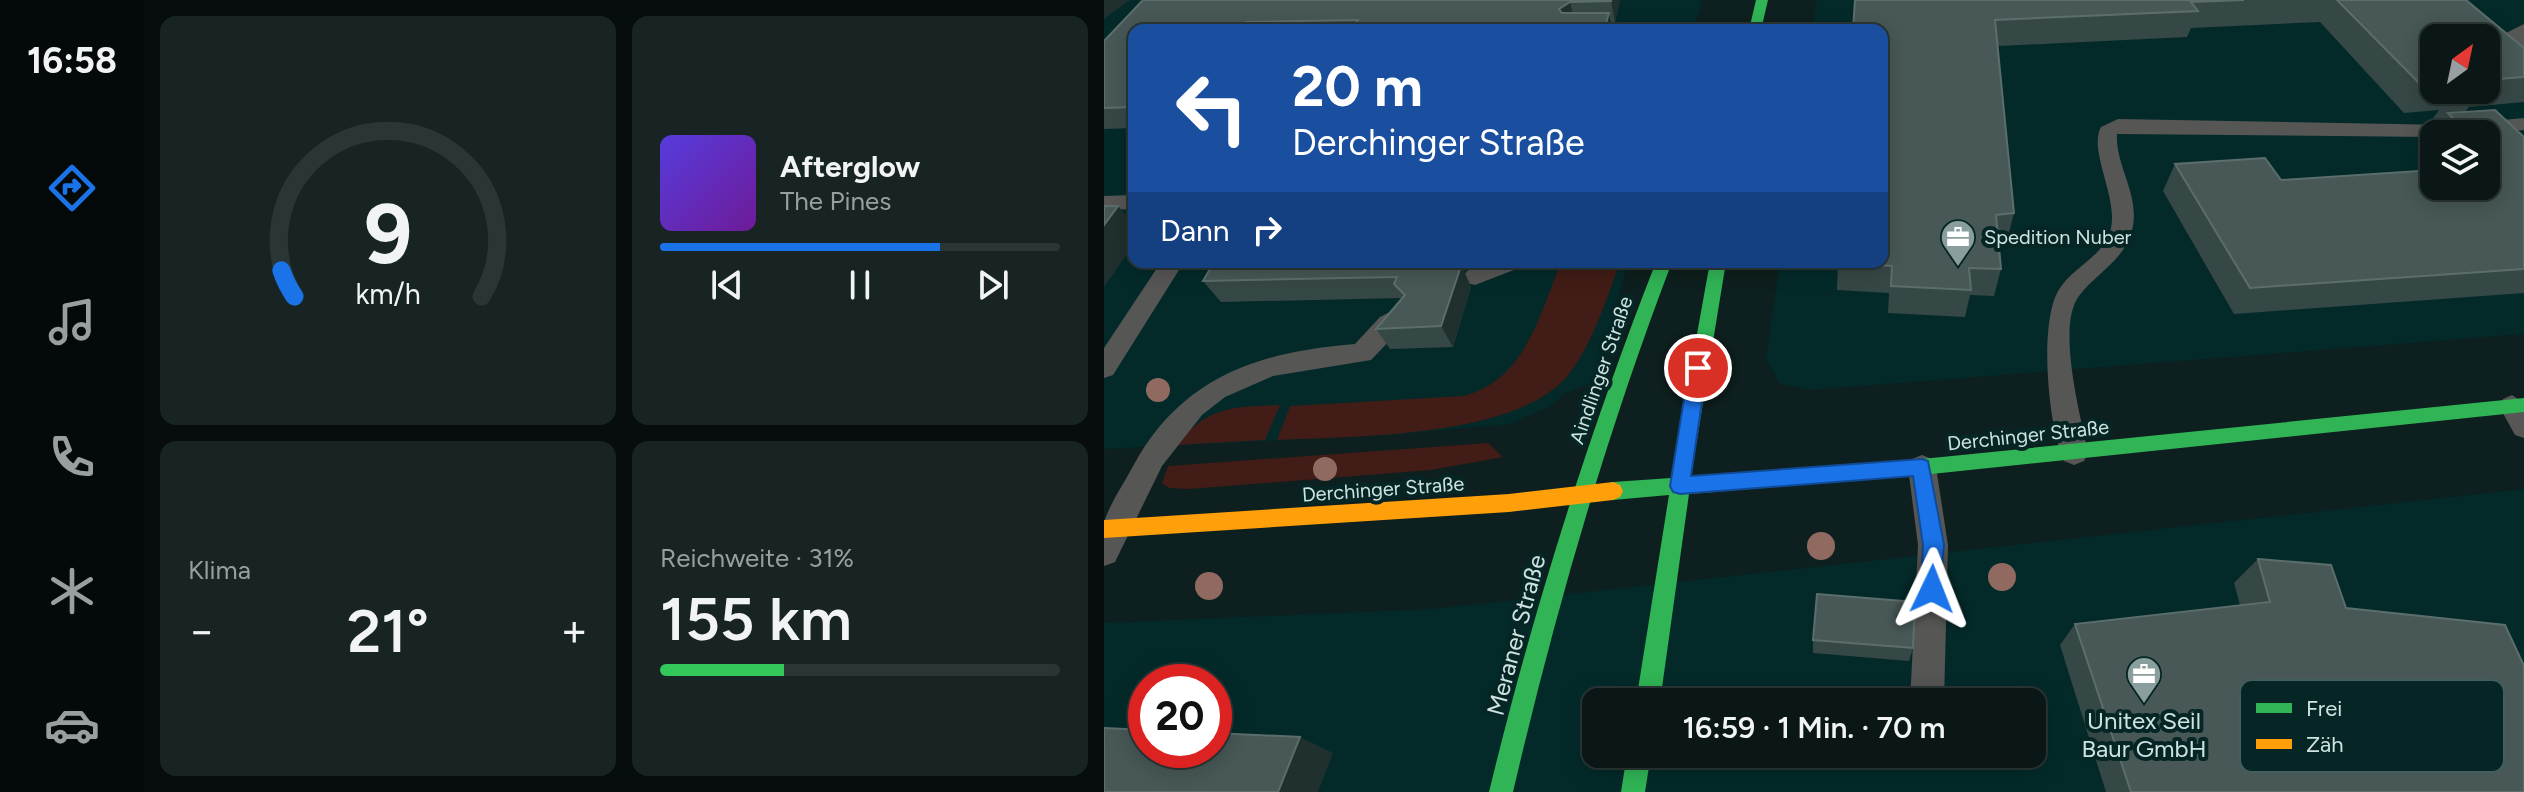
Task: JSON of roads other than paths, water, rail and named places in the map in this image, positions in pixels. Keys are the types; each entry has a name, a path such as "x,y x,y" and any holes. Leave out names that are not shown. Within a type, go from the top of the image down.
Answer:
{"main road":[{"path":"1756,24 1762,0"},
{"name":"Aindlinger Straße","path":"1582,493 1642,316 1662,268"},
{"path":"1650,688 1717,268"},
{"name":"Derchinger Straße","path":"1108,536 2520,413"},
{"name":"Meraner Straße","path":"1501,792 1531,659 1582,493"},
{"path":"1633,792 1637,768"}],"lane":[{"path":"2524,29 2512,34 2524,52"},
{"path":"2074,453 2060,361 2061,308 2068,292 2114,249 2126,219 2107,142 2108,131 2118,125 2448,131 2524,124"},
{"path":"1104,203 1128,202"},
{"path":"1104,368 1169,268"},
{"path":"1475,277 1497,268"},
{"path":"1108,536 1153,456 1185,416 1235,377 1274,362 1362,353 1389,323 1402,315"},
{"path":"1922,467 1933,545 1928,688"}],"place":[{"name":"Spedition Nuber","path":"1958,268"},
{"name":"Unitex Seil Baur GmbH","path":"2144,705"}]}
